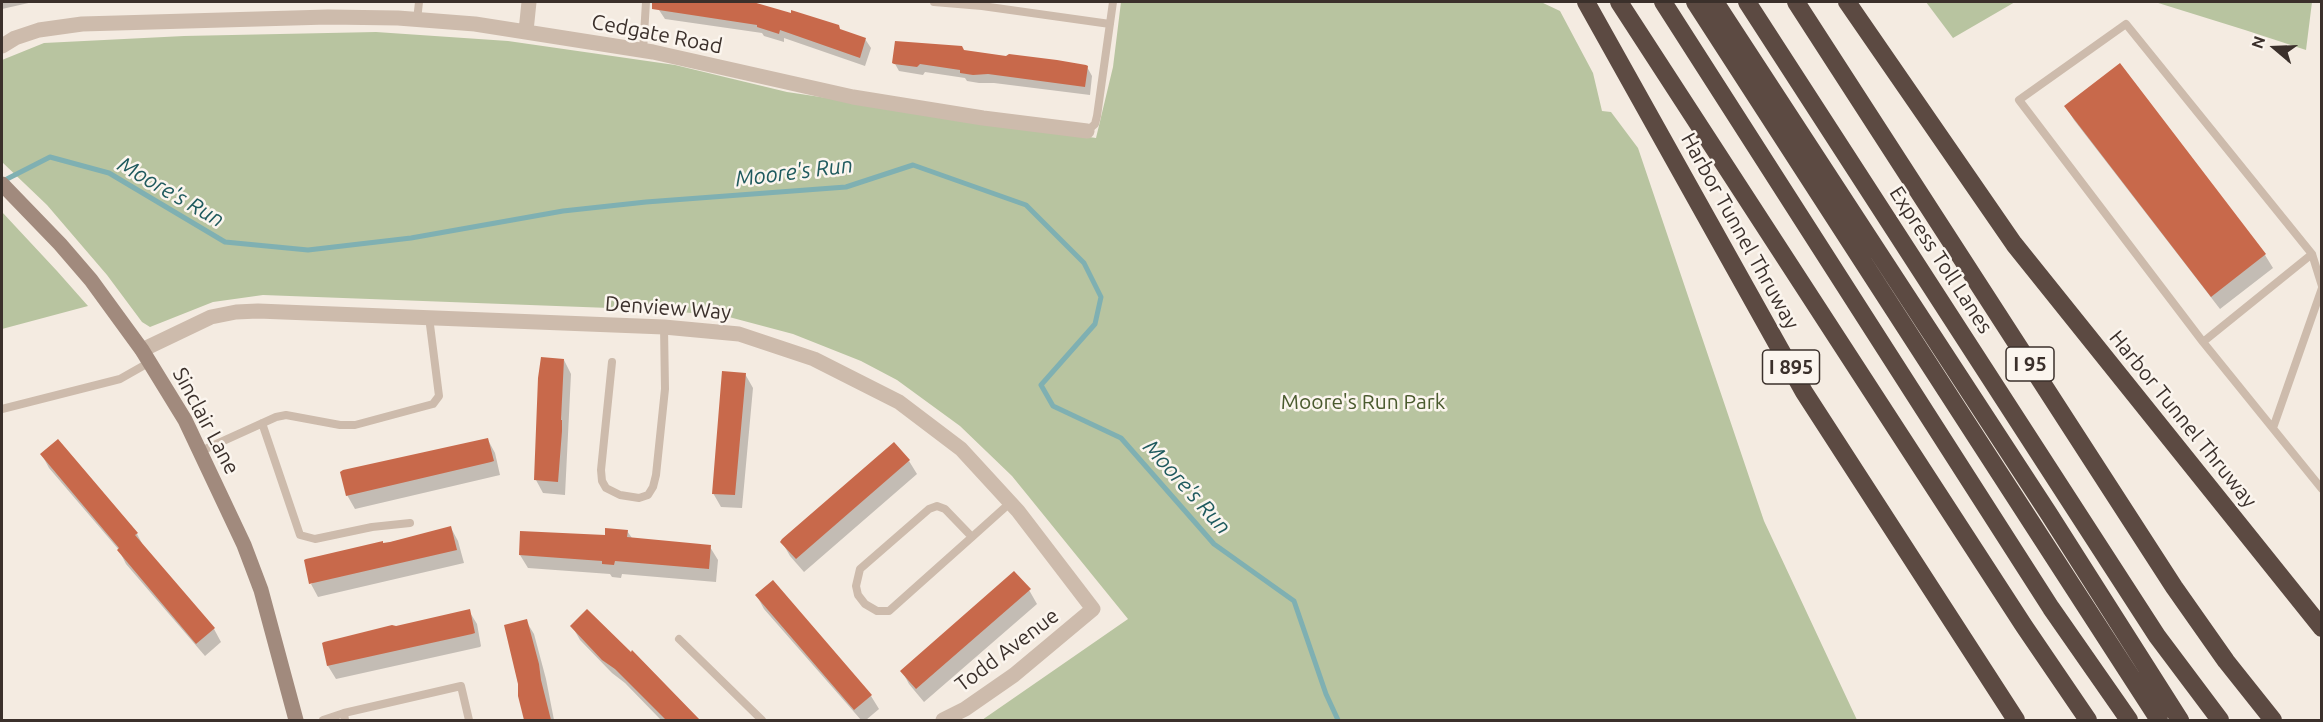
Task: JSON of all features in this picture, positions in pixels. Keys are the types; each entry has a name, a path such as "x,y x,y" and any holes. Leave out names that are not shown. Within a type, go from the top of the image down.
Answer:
{"highway":[{"name":"Harbor Tunnel Thruway","path":"1586,2 1804,392 2016,720"},
{"path":"1619,2 2024,626 2088,720"},
{"path":"1663,2 2051,608 2129,720"},
{"path":"1695,2 1913,321 2180,720"},
{"path":"1716,2 2159,720"},
{"name":"Express Toll Lanes","path":"1747,2 2157,636 2220,720"},
{"name":"I 95","path":"1796,2 2174,587 2226,661 2273,720"},
{"name":"Harbor Tunnel Thruway","path":"1846,2 2014,244 2322,628"}],"street":[{"path":"526,31 529,2"},
{"name":"Cedgate Road","path":"2,46 15,38 39,30 82,24 328,17 417,20 526,31 643,51 854,97 983,118 1087,131"},
{"name":"Sinclair Lane","path":"2,184 91,280 146,356 201,451 244,545 261,590 296,720"},
{"name":"Denview Way","path":"146,356 211,317 258,310 664,327 739,334 814,359 878,391 899,402 961,449 1011,502 1093,609"},
{"name":"Todd Avenue","path":"943,720 965,709 1014,675 1093,609"}],"lane":[{"path":"417,20 419,2"},
{"path":"643,51 646,2"},
{"path":"934,2 982,6 1110,24"},
{"path":"1087,131 1095,124 1097,116 1113,2"},
{"path":"2273,428 2322,287 2312,254 2126,24 2019,99 2203,342 2273,428 2321,486"},
{"path":"2203,342 2312,254"},
{"path":"201,451 261,423 286,415 340,425 355,425 433,404 439,396 429,317"},
{"path":"612,362 601,470 602,481 606,488 620,495 639,498 648,495 656,475 665,389 664,327"},
{"path":"2,409 120,379 146,356"},
{"path":"261,423 300,535 315,539 372,528 410,524"},
{"path":"972,537 945,509 937,506 929,509 860,569 856,586 858,595 871,608 877,611 889,611 972,537 1011,502"},
{"path":"678,639 762,720"},
{"path":"323,720 344,717 461,686 469,720"}],"green space":[{"name":"Moore's Run Park","path":"1121,2 1541,2 1560,11 1593,73 1602,111 1611,112 1638,148 1764,521 1857,720 982,720 1128,619 1012,476 960,426 897,380 861,361 793,334 729,317 663,310 263,295 213,302 150,327 142,322 107,275 47,205 2,162 2,60 44,43 184,36 376,32 508,41 675,65 787,92 1096,138 1113,67"},
{"path":"1926,2 2015,2 1953,38"},
{"path":"2155,2 2312,2 2306,50 2245,30"},
{"path":"2,212 57,271 88,306 2,329"}],"building":[{"path":"652,2 753,2 791,13 791,10 839,25 840,29 866,38 860,58 780,30 779,34 757,27 757,25 652,9"},
{"path":"895,41 962,46 964,50 1086,65 1088,66 1085,87 988,74 973,75 960,73 960,70 920,64 917,67 894,64 892,63"},
{"path":"2120,63 2266,254 2211,297 2064,106"},
{"path":"541,357 564,359 558,482 534,480 538,378"},
{"path":"722,371 746,373 735,495 712,494"},
{"path":"488,438 494,461 346,496 340,472 343,470"},
{"path":"58,439 138,533 135,535 215,628 196,644 40,454"},
{"path":"894,442 910,460 796,559 780,542 782,539"},
{"path":"451,526 457,550 309,584 304,560 306,559 383,541 383,543 390,542"},
{"path":"605,528 628,530 627,537 711,545 709,569 615,561 614,565 602,564 602,561 519,555 520,531 605,535"},
{"path":"1014,571 1031,589 916,689 900,671"},
{"path":"773,580 872,695 854,710 755,595"},
{"path":"470,609 475,633 327,666 322,643 324,642"},
{"path":"587,609 631,652 632,650 700,720 666,720 615,669 602,660 570,626"},
{"path":"527,619 551,720 524,720 518,696 518,684 504,625"}],"waterway":[{"name":"Moore's Run","path":"3,181 50,157 109,173 225,242 308,250 411,238 563,211 646,202 846,187 913,165 1026,205 1084,263 1101,297 1095,324 1041,385 1053,406 1121,438 1214,544 1294,601 1326,694 1338,720"}]}
